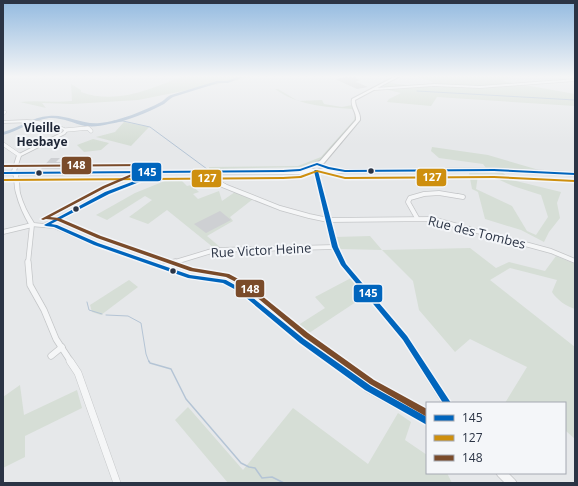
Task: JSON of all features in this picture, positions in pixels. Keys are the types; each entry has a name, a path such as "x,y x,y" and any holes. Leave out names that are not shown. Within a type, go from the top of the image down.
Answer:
{"main road":[{"path":"318,167 358,120 358,114 353,101 357,99"},
{"path":"3,172 283,171 318,167 345,171 494,170 575,174"}],"street":[{"path":"3,122 29,121 48,123 66,130 88,128 91,131"},
{"path":"19,155 64,133 66,130"},
{"path":"3,144 19,155"},
{"path":"19,155 15,172 16,186 25,214 32,225 28,262 30,285 62,347 78,373 117,483"},
{"path":"318,167 328,220 335,247 344,265 405,338 446,402"},
{"path":"46,225 107,193 146,178 150,172"},
{"name":"Rue des Tombes","path":"207,172 208,175 239,192 280,208 309,216 328,220 432,219 551,252 575,261"},
{"path":"417,218 408,202 410,198 436,193 458,196"},
{"path":"3,232 32,225 55,226 96,244 190,277 224,281 240,290 302,341 368,388 426,421"},
{"name":"Rue Victor Heine","path":"165,267 169,264 215,250 335,247"},
{"path":"51,356 62,347"},
{"path":"502,474 512,483"}],"shaded area":[{"path":"72,99 145,99 72,104 42,103 46,108 20,102 72,101"},
{"path":"389,99 436,99 431,106 387,102"},
{"path":"463,99 575,99 575,106"},
{"path":"322,100 324,104 342,107 352,105 356,113 357,119 321,161 311,163 303,167 209,169 209,167 298,166 321,157 354,120 355,114 352,109 321,106 299,101"},
{"path":"124,122 149,127 131,146 96,137 115,132"},
{"path":"93,139 109,143 101,150 84,152 77,145"},
{"path":"432,147 488,155 539,170 486,168 483,164 439,158 431,151"},
{"path":"469,173 503,173 512,180 561,192 557,203 560,218 549,232 544,242 521,230 485,219 478,192 472,189","holes":["478,175 489,175 513,186 541,195 548,217 536,235 527,231 512,206 476,189"]},
{"path":"177,176 187,186 191,185 199,192 193,194 198,199 219,191 222,201 235,192 253,199 230,217 233,221 207,236 220,247 214,248 167,210 148,224 129,217 152,200 145,196 107,220 96,215 135,193"},
{"path":"370,236 382,250 340,249 335,237"},
{"path":"470,248 496,268 509,262 545,271 556,256 575,264 575,309 556,298 552,292 557,280 510,268 490,280 575,347 575,439 566,431 566,402 506,402 527,367 470,339 455,352 419,310 413,281 382,250"},
{"path":"351,278 365,296 303,337 292,329 325,308 315,297"},
{"path":"129,280 138,287 101,315 92,312 90,305"},
{"path":"20,385 24,415 77,390 82,408 25,436 25,457 3,468 3,397"},
{"path":"188,407 243,470 293,408 368,464 398,413 411,422 405,440 426,454 426,474 448,474 452,483 228,483 175,420"}],"building":[{"path":"51,158 60,158 56,162 71,162 66,169 41,169"},
{"path":"220,211 231,220 206,233 194,224"}],"waterway":[{"path":"3,134 31,122 49,117 91,125 110,123 146,110 164,102 166,99"},
{"path":"552,99 575,100"},
{"path":"114,121 123,121 150,127 207,169"},
{"path":"87,302 89,310 102,314"},
{"path":"106,315 128,316 141,323 146,354 149,362"},
{"path":"149,361 150,363 171,369 186,399 241,463 255,468 262,478 272,477 284,483"}],"transit line":[{"name":"145","path":"3,173 283,171 300,170 317,164 328,168 345,171 494,170 575,174"},
{"name":"148","path":"3,166 150,165"},
{"name":"148","path":"43,219 104,187 142,171"},
{"name":"145","path":"316,171 335,247 344,265 405,338 446,402"},
{"name":"127","path":"3,180 283,178 301,177 317,171 345,178 494,177 575,181"},
{"name":"145","path":"46,225 107,193 146,178 148,175"},
{"name":"148","path":"47,218 57,219 99,237 192,270 227,275 244,284 306,335 372,382 426,412"},
{"name":"145","path":"46,225 55,226 96,244 190,277 224,281 240,290 302,341 368,388 426,420"}],"district":[{"name":"Vieille Hesbaye","path":"42,134"}]}
